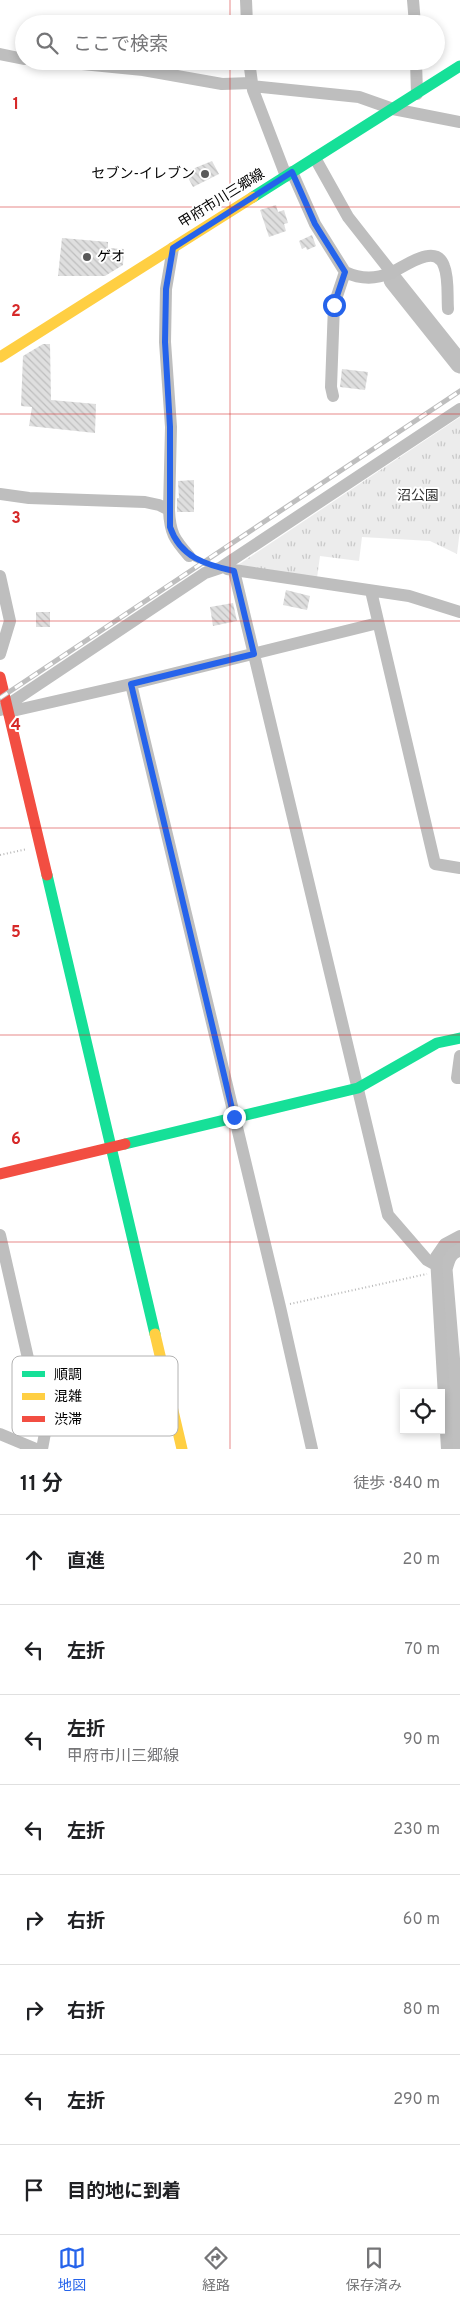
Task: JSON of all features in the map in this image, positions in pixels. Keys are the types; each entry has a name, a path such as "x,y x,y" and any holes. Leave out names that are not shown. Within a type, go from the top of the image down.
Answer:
{"street":[{"path":"246,0 247,15"},
{"path":"413,0 414,15"},
{"path":"0,54 15,57"},
{"name":"甲府市川三郷線","path":"0,357 460,66"},
{"path":"143,70 222,84 252,85 359,97 393,109 460,122"},
{"path":"251,70 252,85 289,174 315,224 345,272 356,278 373,278 392,273 416,258 430,256 438,259 444,265 448,309"},
{"path":"416,70 417,94"},
{"path":"316,158 348,217 392,273"},
{"path":"173,248 166,289 165,333 170,427 169,510 170,527 174,538 189,556"},
{"path":"334,396 331,387 334,305 345,272"},
{"path":"5,709 205,573 460,409"},
{"path":"0,494 29,498 145,502 159,505 169,510"},
{"path":"216,567 409,596 460,612"},
{"path":"234,571 388,1215 436,1268"},
{"path":"0,576 10,621 1,646"},
{"path":"371,591 435,864 460,868"},
{"path":"5,709 131,684 378,623"},
{"path":"0,677 5,709 40,847 160,1356"},
{"path":"131,684 280,1307 312,1449"},
{"path":"0,1174 358,1088 437,1043 460,1038"},
{"path":"460,1056 457,1078 460,1078"},
{"path":"0,1235 28,1356"},
{"path":"447,1449 436,1268 439,1250 452,1239 460,1236"},
{"path":"178,1432 182,1449"},
{"path":"0,1434 36,1449"},
{"path":"42,1449 44,1436"}],"lane":[{"path":"189,556 216,567"}],"path":[{"path":"0,855 40,847"},
{"path":"280,1307 436,1268"}],"green space":[{"name":"沼公園","path":"460,417 460,530 457,554 430,541 362,537 359,561 320,556 317,578 238,565"}],"building":[{"path":"212,161 219,174 193,187 185,172"},
{"path":"276,205 278,212 284,210 288,223 284,224 286,231 269,237 260,210"},
{"path":"312,235 316,246 307,250 306,247 302,249 299,241"},
{"path":"62,238 108,242 108,248 124,249 123,265 105,276 58,276"},
{"path":"43,344 50,344 51,400 96,404 95,433 29,426 32,407 21,406 23,356"},
{"path":"342,369 368,372 365,390 340,387"},
{"path":"194,480 194,512 177,512 177,498 179,498 178,481"},
{"path":"286,590 310,596 307,610 283,605"},
{"path":"233,603 237,621 213,626 210,607"},
{"path":"36,612 50,612 50,627 36,627"}],"waterway":[{"path":"393,280 460,364"},
{"path":"458,1449 443,1269 450,1252 460,1247"}],"railway":[{"path":"0,698 460,391"}],"traffic: fast":[{"path":"253,197 460,66"},
{"path":"47,875 155,1334"},
{"path":"125,1144 358,1088 437,1043 460,1038"}],"traffic: slow":[{"path":"0,357 253,197"},
{"path":"155,1334 160,1356"},
{"path":"178,1432 182,1449"}],"traffic: jam":[{"path":"0,677 47,875"},
{"path":"0,1174 125,1144"}],"place":[{"name":"セブン-イレブン","path":"205,174"},
{"name":"ゲオ","path":"87,257"}],"route":[{"path":"234,1117 131,684 254,654 234,571 211,566 189,556 174,538 170,527 170,398 165,342 166,289 173,248 292,172 315,224 345,272 334,305"}]}
